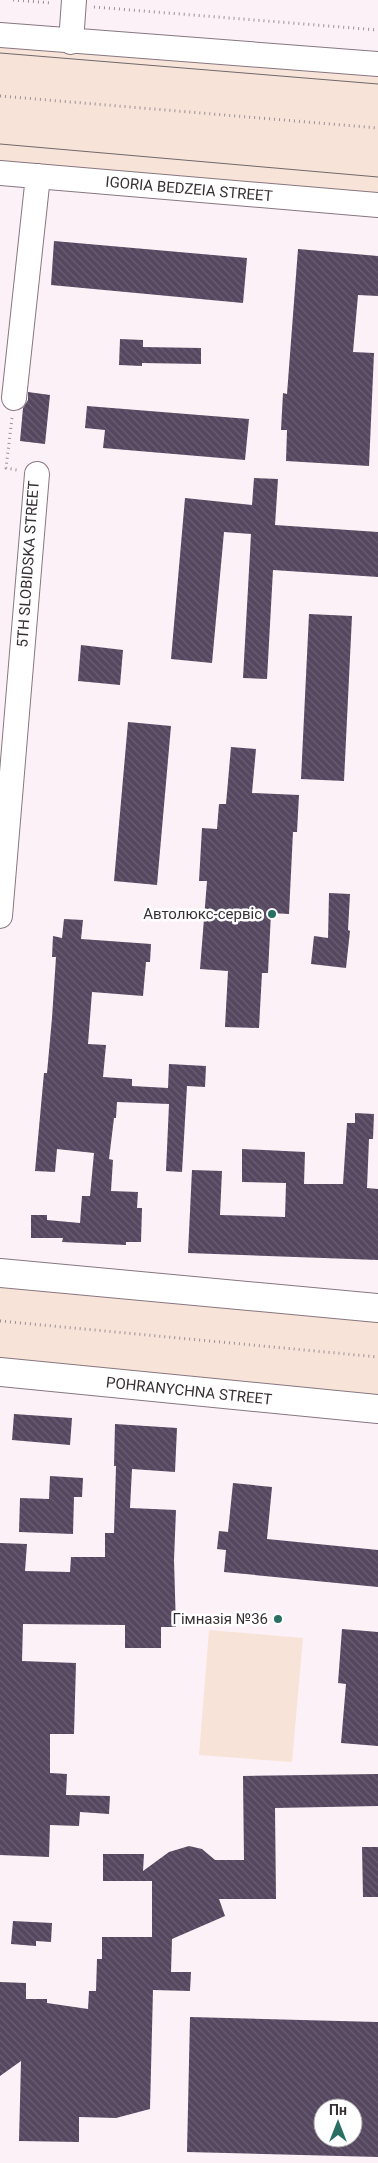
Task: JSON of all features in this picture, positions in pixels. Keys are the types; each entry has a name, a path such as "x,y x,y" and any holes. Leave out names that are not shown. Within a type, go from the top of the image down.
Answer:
{"main road":[{"path":"0,1273 378,1308"},
{"name":"POHRANYCHNA STREET","path":"0,1372 378,1409"}],"street":[{"path":"71,42 74,3"},
{"path":"0,36 378,64"},
{"name":"IGORIA BEDZEIA STREET","path":"0,173 378,205"},
{"path":"14,398 38,176"},
{"name":"5TH SLOBIDSKA STREET","path":"0,916 37,474"}],"path":[{"path":"13,0 74,3 378,30"},
{"path":"0,96 378,128"},
{"name":"5TH SLOBIDSKA STREET","path":"14,398 6,468 37,474"},
{"path":"0,1321 378,1357"}],"shaded area":[{"path":"0,47 378,75 378,195 0,162"},
{"path":"0,1285 378,1321 378,1397 0,1361"},
{"path":"209,1630 303,1638 292,1762 199,1755"}],"building":[{"path":"54,241 247,258 243,303 51,285"},
{"path":"298,249 378,256 378,296 358,295 353,352 374,353 369,466 286,461 287,430 281,430 283,393 287,394"},
{"path":"120,339 143,340 143,347 201,348 201,364 142,363 142,366 119,365"},
{"path":"28,392 50,395 45,444 20,441 23,408 28,400"},
{"path":"87,406 249,419 245,460 103,448 105,430 85,428"},
{"path":"254,478 278,479 275,525 378,532 378,577 273,570 267,679 243,678 251,534 224,532 212,663 171,659 185,498 252,505"},
{"path":"309,614 352,616 344,781 301,779"},
{"path":"81,645 123,650 120,685 78,681"},
{"path":"128,722 171,726 157,885 114,881"},
{"path":"231,747 256,749 252,793 299,795 297,832 293,832 289,914 271,913 268,973 262,973 259,1028 225,1027 228,971 200,969 207,881 199,881 202,828 217,829 219,804 226,804"},
{"path":"329,893 350,894 348,930 350,931 346,968 311,964 314,936 328,938"},
{"path":"64,919 83,920 81,939 151,944 150,962 146,962 143,996 92,992 88,1044 106,1045 103,1077 132,1079 132,1086 168,1088 169,1064 206,1066 205,1087 187,1086 182,1172 166,1171 169,1104 117,1102 109,1159 113,1160 111,1191 138,1192 137,1208 142,1208 141,1242 126,1242 126,1245 62,1242 63,1238 31,1238 31,1215 47,1215 47,1220 80,1223 82,1196 90,1196 94,1153 57,1149 55,1172 35,1171 44,1073 47,1073 52,1018 56,957 52,957 53,936 62,938"},
{"path":"355,1113 374,1114 373,1139 369,1139 367,1188 378,1189 378,1260 188,1253 192,1170 222,1171 220,1215 285,1217 286,1183 242,1182 242,1149 305,1152 304,1184 343,1184 347,1123 355,1123"},
{"path":"14,1414 72,1418 70,1445 12,1440"},
{"path":"115,1424 177,1428 175,1472 132,1469 130,1508 176,1510 174,1560 176,1627 161,1627 161,1648 125,1648 125,1625 23,1624 22,1661 76,1663 74,1734 50,1734 50,1773 67,1774 66,1795 110,1796 109,1814 80,1812 79,1826 50,1825 49,1857 0,1855 0,1543 27,1544 25,1571 70,1572 71,1557 105,1557 105,1533 114,1533"},
{"path":"50,1476 83,1478 82,1497 74,1497 73,1534 19,1532 20,1498 49,1499"},
{"path":"233,1483 272,1487 267,1539 378,1550 378,1587 224,1572 226,1550 217,1549 219,1531 228,1532"},
{"path":"342,1629 378,1632 378,1746 341,1743 346,1684 338,1683"},
{"path":"378,1774 378,1806 275,1808 276,1899 219,1899 225,1916 172,1939 171,1972 191,1972 190,1991 153,1990 150,2109 116,2118 79,2117 79,2142 19,2141 21,2061 0,2076 0,1982 26,1983 26,1999 47,1999 47,2003 88,2009 89,1991 96,1991 97,1959 102,1959 102,1937 152,1937 152,1881 103,1881 103,1854 144,1854 143,1871 169,1852 189,1846 202,1849 215,1860 244,1860 243,1776"},
{"path":"362,1847 378,1847 378,1897 363,1897"},
{"path":"13,1921 52,1923 51,1942 36,1941 36,1946 11,1944"},
{"path":"190,2017 378,2022 378,2157 187,2152"}],"tram line":[{"path":"0,53 378,84"},
{"path":"0,144 378,177"}],"place":[{"name":"Автолюкс-сервіс","path":"272,914"},
{"name":"Гімназія №36","path":"278,1619"}]}
